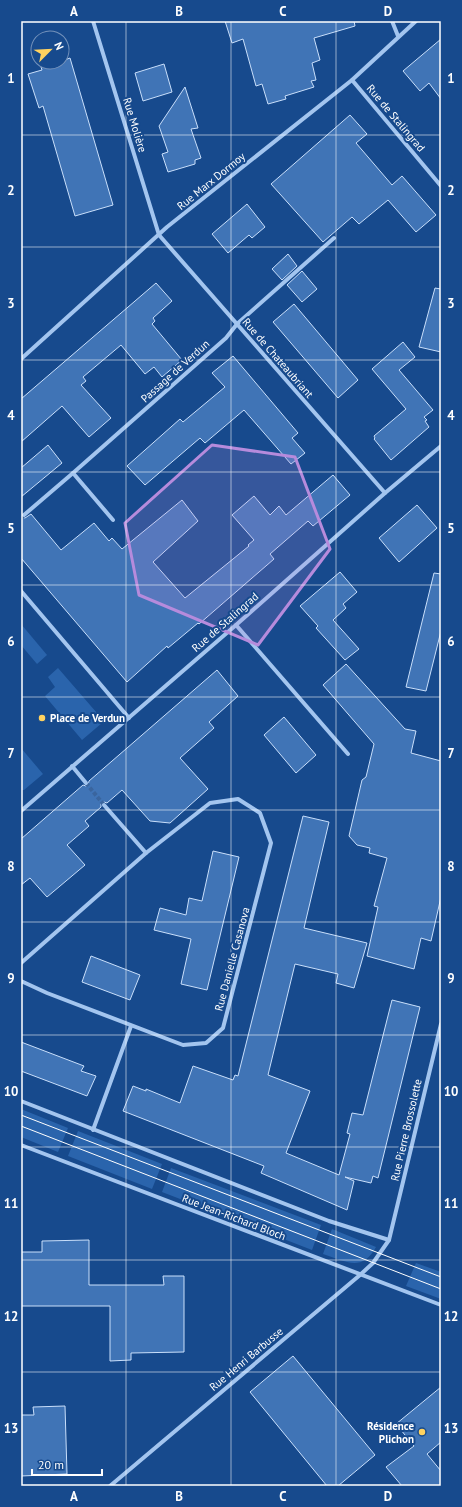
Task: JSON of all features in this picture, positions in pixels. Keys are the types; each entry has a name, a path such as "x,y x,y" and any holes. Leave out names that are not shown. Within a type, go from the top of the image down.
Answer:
{"street":[{"name":"Rue Molière","path":"93,21 159,235"},
{"path":"392,21 398,36"},
{"name":"Rue Marx Dormoy","path":"21,359 159,235 352,80 416,21"},
{"name":"Rue de Stalingrad","path":"352,80 441,186"},
{"name":"Rue de Chateaubriant","path":"159,235 385,493"},
{"name":"Passage de Verdun","path":"24,515 226,338 237,324 334,238"},
{"name":"Rue de Stalingrad","path":"21,811 236,625 385,493 441,446"},
{"path":"73,473 113,520"},
{"path":"21,591 129,718"},
{"path":"236,625 348,754"},
{"path":"72,766 86,783"},
{"name":"Rue Danielle Casanova","path":"21,963 146,854 210,803 238,799 260,813 271,843 223,1028 206,1043 183,1045 47,993 21,981"},
{"path":"104,805 146,854"},
{"name":"Rue Pierre Brossolette","path":"389,1240 441,1024"},
{"path":"93,1130 132,1026"},
{"path":"21,1101 329,1221 389,1240"},
{"name":"Rue Jean-Richard Bloch","path":"21,1145 441,1305"},
{"name":"Rue Henri Barbusse","path":"110,1486 360,1275 373,1263 389,1240"}],"highlighted area":[{"path":"212,445 295,457 330,549 258,645 139,595 125,523"}],"shaded area":[{"path":"21,624 47,655 37,664 21,645"},
{"path":"58,668 103,720 102,723 82,740 45,696 55,687 48,677"},
{"path":"21,748 43,774 24,790 21,790"},
{"path":"21,1109 68,1128 58,1152 21,1137"},
{"path":"78,1131 162,1164 152,1189 68,1156"},
{"path":"171,1168 321,1225 312,1250 162,1192"},
{"path":"332,1229 376,1247 371,1255 365,1260 352,1263 323,1254"},
{"path":"416,1263 441,1272 441,1299 406,1286"}],"building":[{"path":"225,21 354,21 355,26 314,38 320,60 312,63 316,80 311,81 314,87 285,96 286,99 268,104 262,84 256,86 243,39 232,43"},
{"path":"441,39 441,99 429,83 420,91 403,71"},
{"path":"70,58 113,205 75,216 43,106 39,108 28,74 42,70 70,70"},
{"path":"164,64 172,92 143,101 135,73"},
{"path":"185,87 198,128 191,129 201,158 195,160 195,164 168,172 162,154 168,152 159,126"},
{"path":"350,115 367,134 356,143 392,185 402,176 436,215 416,232 388,200 359,224 352,217 323,242 271,184"},
{"path":"247,204 265,227 252,238 249,235 228,253 212,234"},
{"path":"288,254 297,266 282,280 272,269"},
{"path":"302,271 317,289 302,302 287,285"},
{"path":"156,283 172,301 153,318 155,321 152,324 182,360 162,377 154,367 145,374 121,345 83,377 86,381 81,385 111,418 89,437 62,406 21,442 21,399"},
{"path":"435,288 441,289 441,352 419,347"},
{"path":"294,304 358,380 338,398 273,322"},
{"path":"403,342 415,357 399,370 433,410 424,417 427,420 425,421 429,427 391,460 374,439 374,436 406,409 372,369"},
{"path":"233,356 298,433 292,438 305,453 291,464 244,410 205,443 200,438 145,485 127,466 180,419 183,422 225,387 212,373"},
{"path":"48,445 62,463 21,497 21,468"},
{"path":"333,475 350,495 313,526 308,521 270,554 274,559 199,624 198,623 168,648 167,646 127,682 21,558 21,517 25,518 31,514 61,550 94,523 109,541 112,538 122,549 182,500 198,521 153,562 185,598 249,546 248,545 254,540 232,515 254,496 270,515 279,506 286,515"},
{"path":"417,505 437,528 399,562 379,538"},
{"path":"340,572 357,592 343,604 346,608 333,620 359,649 345,660 316,628 318,626 300,606"},
{"path":"434,573 441,574 441,631 426,691 406,687"},
{"path":"346,664 405,729 416,731 411,753 441,761 441,897 431,941 421,938 414,969 367,956 378,907 374,906 387,858 369,853 370,848 357,845 349,836 362,780 366,777 374,744 323,685"},
{"path":"217,670 238,696 209,722 214,728 180,758 208,789 170,823 150,821 122,790 107,803 101,803 101,807 85,821 89,826 67,845 85,865 47,897 30,878 21,885 21,839 83,785 88,785 89,781"},
{"path":"284,717 316,755 296,773 264,735"},
{"path":"303,816 329,822 304,928 367,943 354,988 336,983 338,974 295,964 268,1075 310,1091 286,1153 339,1175 350,1134 347,1133 352,1113 363,1115 392,1000 420,1007 378,1178 373,1176 371,1183 345,1177 354,1181 347,1210 261,1173 264,1166 123,1111 133,1086 146,1091 146,1089 180,1103 193,1066 233,1080 235,1075 238,1076"},
{"path":"213,851 239,857 207,990 181,984 191,939 154,930 160,908 186,915 189,898 202,901"},
{"path":"91,956 140,975 130,1000 82,982"},
{"path":"21,1042 84,1066 81,1071 96,1076 87,1096 21,1071"},
{"path":"89,1240 89,1285 164,1285 163,1276 184,1276 184,1352 131,1353 131,1360 110,1361 110,1306 21,1306 21,1252 42,1252 42,1241"},
{"path":"293,1356 375,1455 338,1486 327,1486 250,1392"},
{"name":"Résidence Plichon","path":"441,1387 441,1442 427,1454 441,1471 441,1486 402,1486 386,1467 414,1446 396,1424"},
{"path":"65,1406 67,1474 21,1476 21,1415 34,1415 33,1407"}],"tunnel":[{"path":"21,518 24,515"},
{"path":"86,783 104,805"}],"tram line":[{"path":"21,1115 441,1277"},
{"path":"21,1126 441,1289"}],"place":[{"name":"Place de Verdun","path":"42,718"},
{"name":"Résidence Plichon","path":"422,1432"}]}
